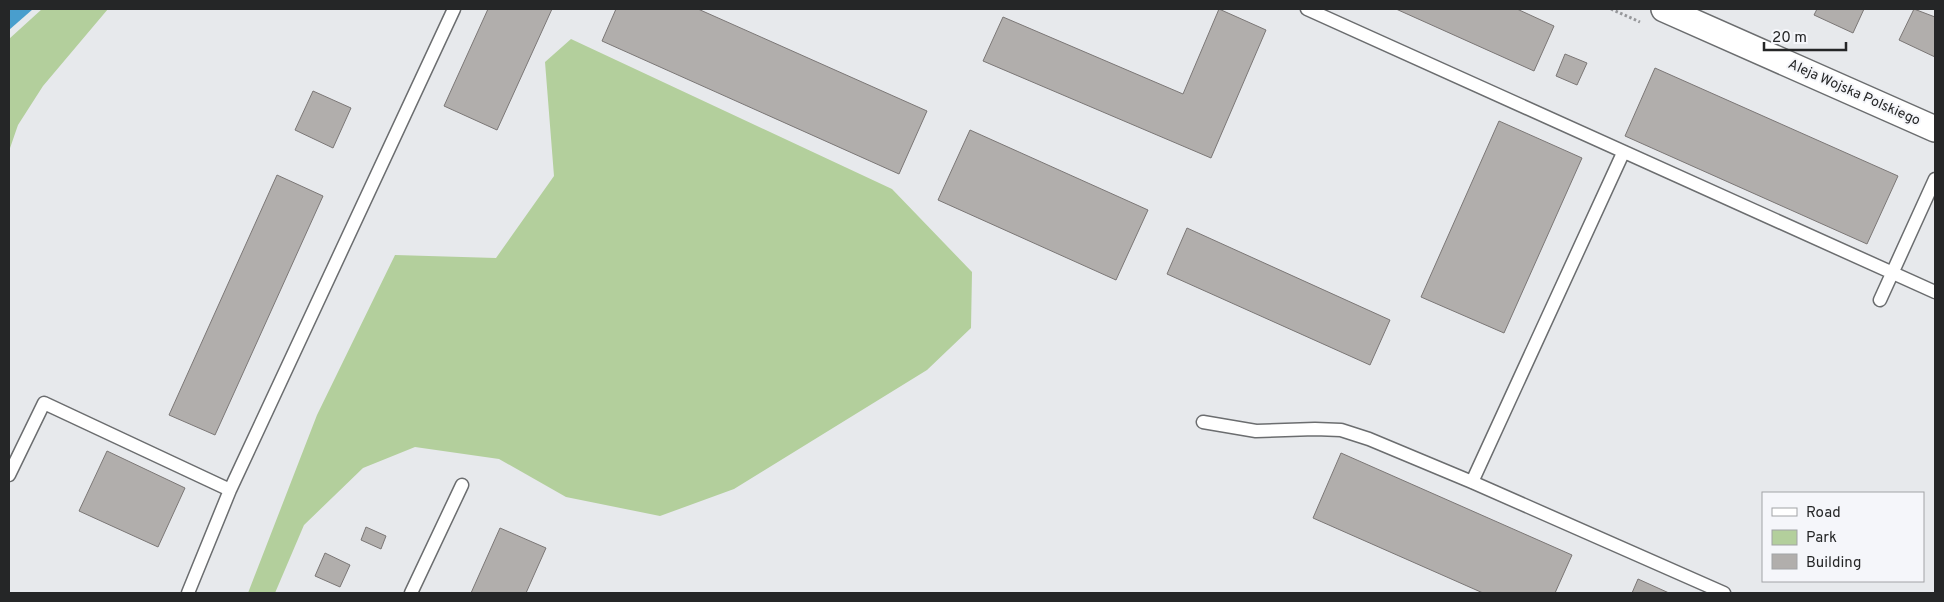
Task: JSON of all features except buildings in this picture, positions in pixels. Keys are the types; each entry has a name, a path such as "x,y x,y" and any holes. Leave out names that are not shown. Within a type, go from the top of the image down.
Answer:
{"street":[{"name":"Aleja Wojska Polskiego","path":"1664,9 1935,129"}],"lane":[{"path":"188,593 230,490 454,9"},
{"path":"1307,9 1935,292"},
{"path":"1472,482 1623,152"},
{"path":"1880,300 1935,179"},
{"path":"9,475 44,403 230,490"},
{"path":"1203,422 1256,431 1341,430 1369,439 1472,482 1724,593"},
{"path":"411,593 462,485"}],"green space":[{"path":"42,9 108,9 43,86 18,125 9,151 9,39"},
{"path":"571,39 892,189 972,272 971,328 927,370 734,489 660,516 566,497 499,459 415,447 363,468 304,525 275,593 248,593 317,415 395,255 496,258 554,176 545,62"}],"water":[{"path":"9,9 33,9 9,30"}]}
